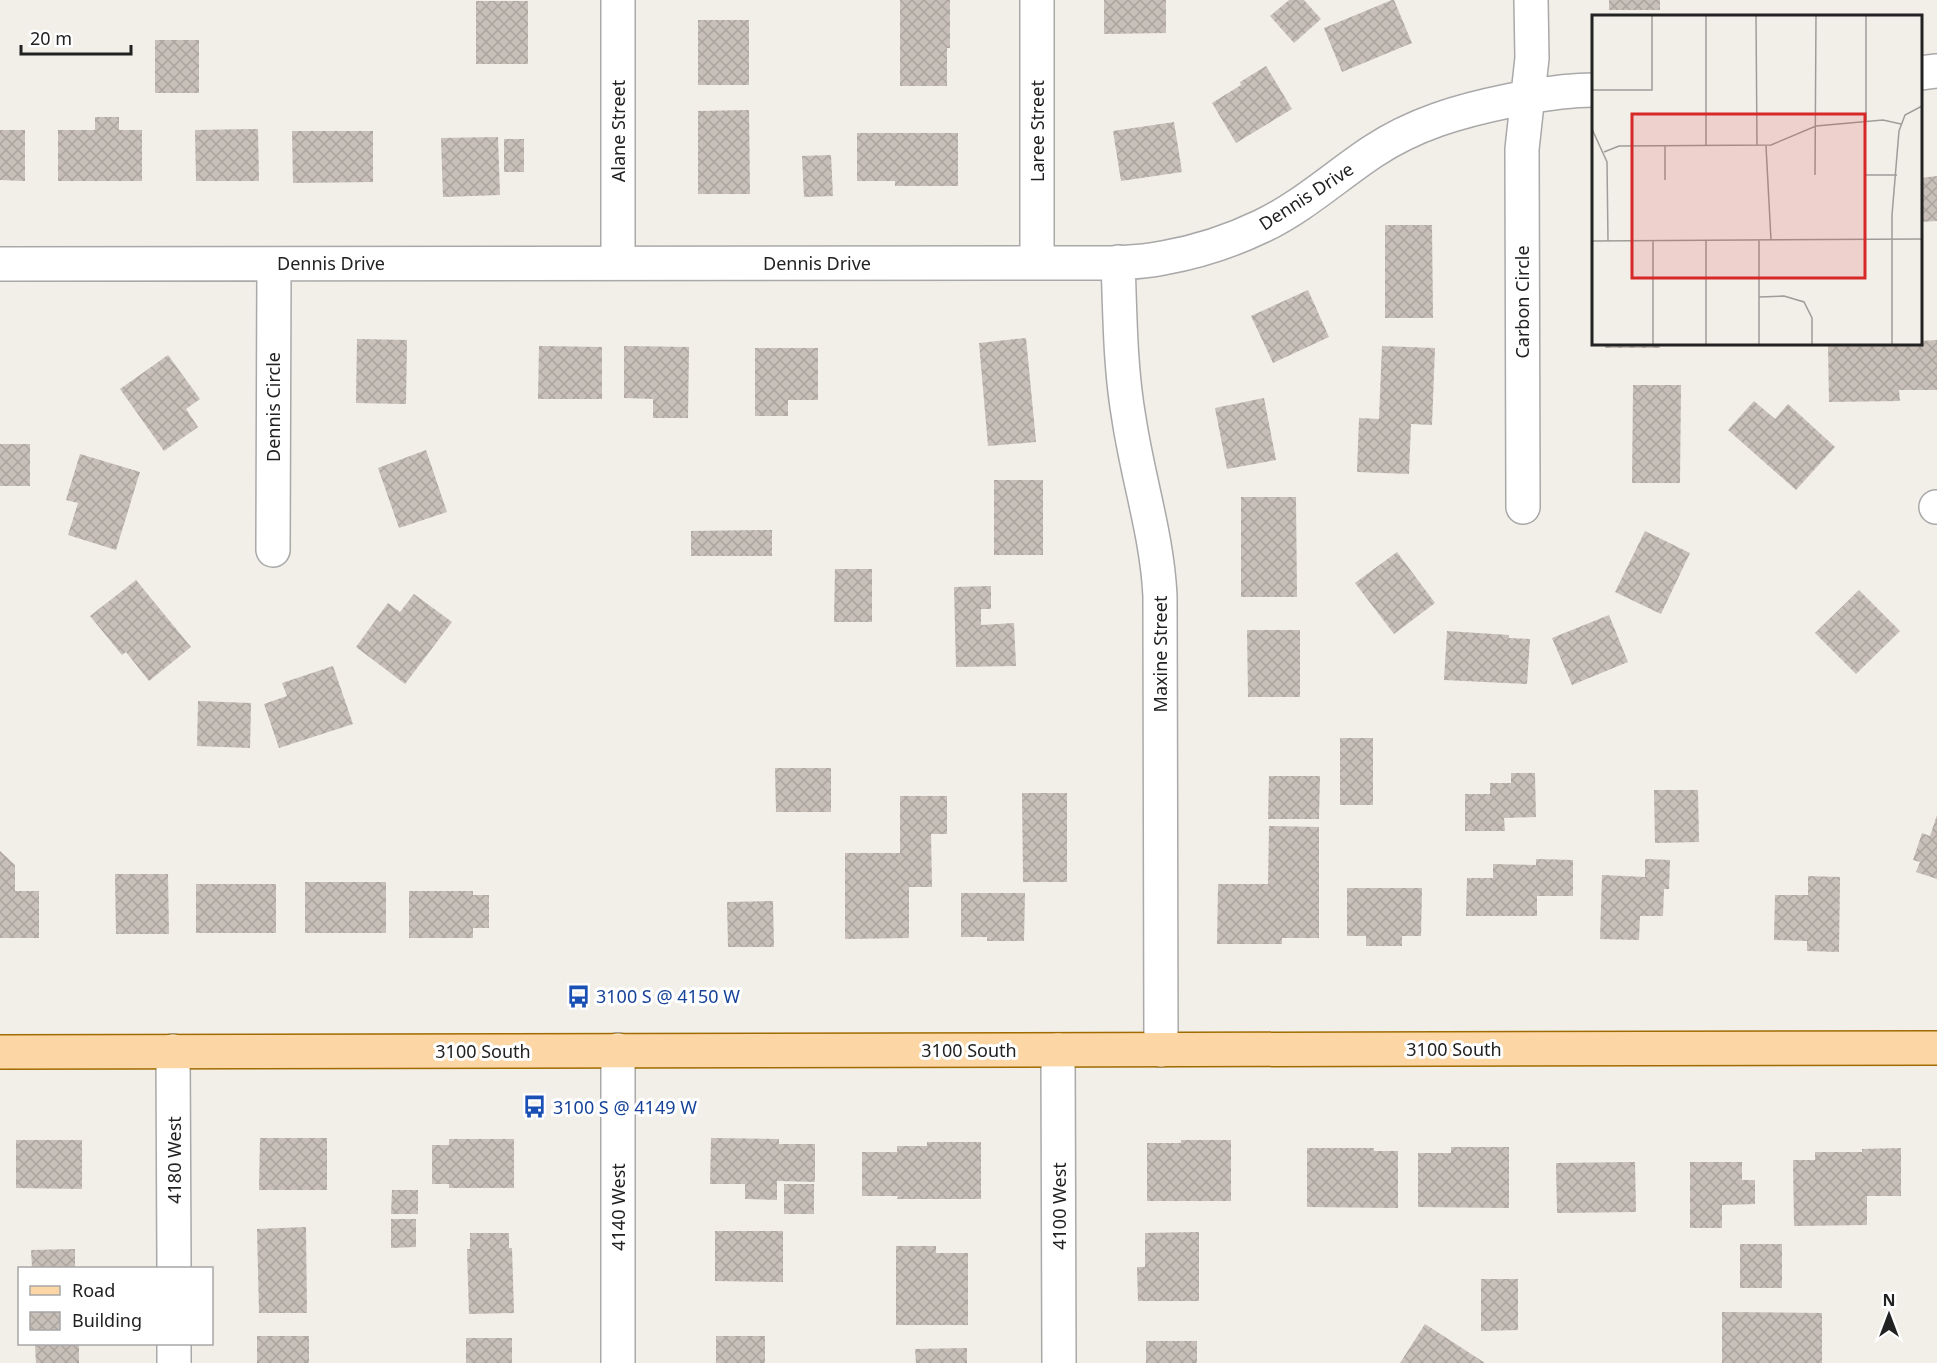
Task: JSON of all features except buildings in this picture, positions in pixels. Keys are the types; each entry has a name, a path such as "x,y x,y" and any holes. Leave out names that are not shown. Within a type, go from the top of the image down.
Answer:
{"main road":[{"name":"3100 South","path":"0,1052 1937,1048"}],"street":[{"name":"Alane Street","path":"618,0 618,263"},
{"name":"Laree Street","path":"1037,0 1037,263"},
{"name":"Carbon Circle","path":"1523,507 1522,149 1532,58 1531,0"},
{"path":"1922,73 1937,71"},
{"name":"Dennis Drive","path":"0,264 1037,263 1161,259 1206,248 1264,225 1287,212 1370,153 1409,130 1459,111 1569,90 1592,90"},
{"name":"Maxine Street","path":"1118,262 1128,418 1156,550 1160,596 1161,1050"},
{"name":"Dennis Circle","path":"273,550 274,264"},
{"name":"4140 West","path":"618,1050 618,1363"},
{"name":"4100 West","path":"1058,1050 1059,1363"},
{"name":"4180 West","path":"173,1051 174,1267"},
{"path":"174,1345 174,1363"}],"place":[{"name":"3100 S @ 4150 W","path":"578,996"},
{"name":"3100 S @ 4149 W","path":"535,1107"}]}
